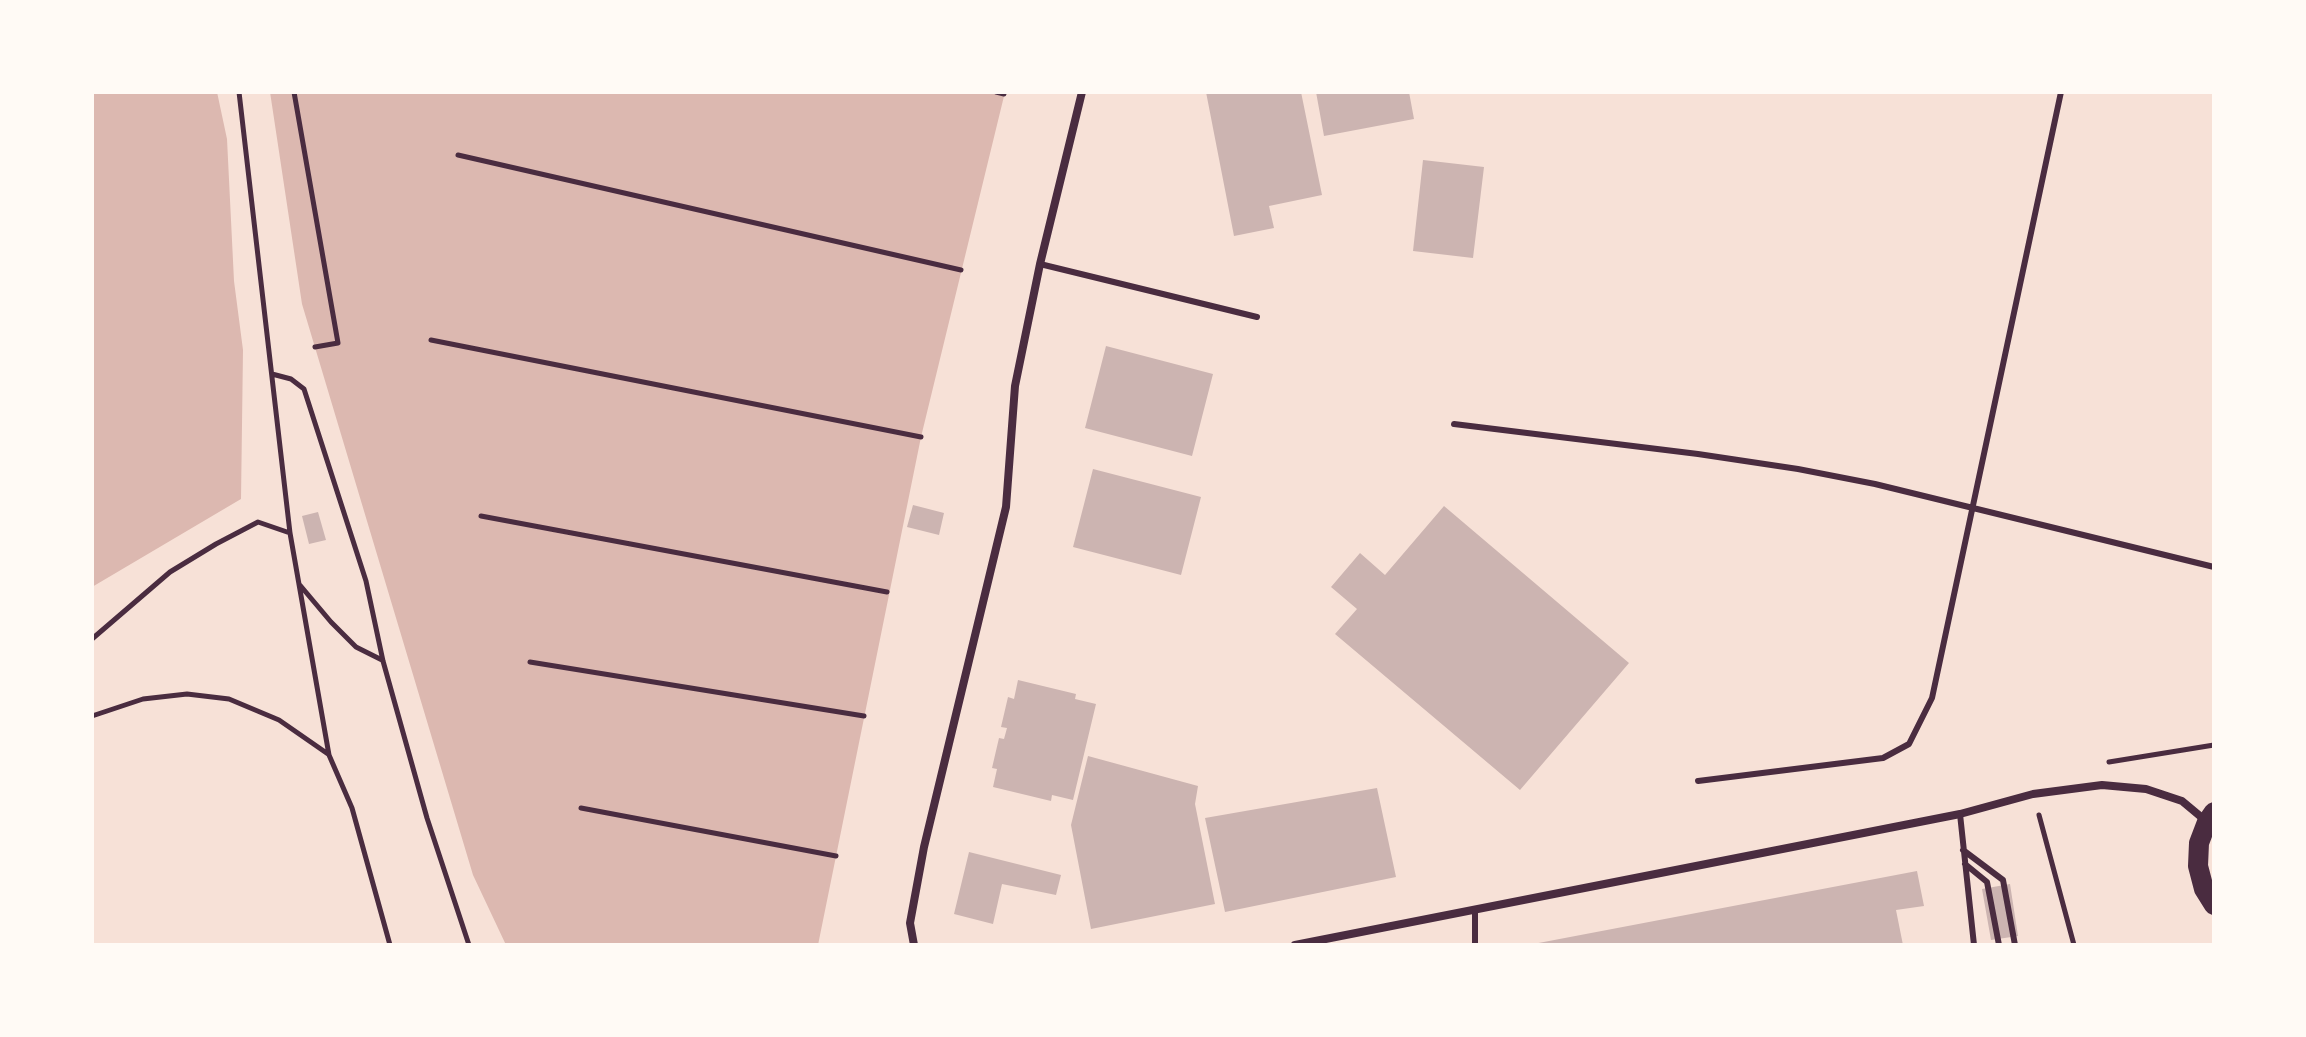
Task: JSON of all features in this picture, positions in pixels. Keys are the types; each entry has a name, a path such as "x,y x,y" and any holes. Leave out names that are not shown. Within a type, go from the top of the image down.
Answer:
{"main road":[{"path":"2210,817 2199,843 2198,866 2204,889 2214,905"}],"street":[{"path":"914,945 910,923 924,847 1006,507 1015,386 1040,264 1082,92"},
{"path":"1297,945 1960,814 2033,794 2102,785 2146,789 2182,801 2210,817"}],"lane":[{"path":"1698,781 1883,758 1909,744 1932,698 2061,92"},
{"path":"1040,264 1257,317"},
{"path":"1454,424 1798,469 1875,484 2214,567"},
{"path":"1960,814 1974,945"},
{"path":"1963,850 2003,880 2015,945"},
{"path":"1965,864 1987,882 1999,945"},
{"path":"1475,909 1475,945"}],"path":[{"path":"239,92 290,533 329,755 352,808 390,945"},
{"path":"294,92 338,343 315,347"},
{"path":"996,92 1004,94"},
{"path":"458,155 961,270"},
{"path":"431,340 921,437"},
{"path":"272,374 291,379 304,389 366,581 383,661 427,818 469,945"},
{"path":"481,516 887,592"},
{"path":"92,639 170,572 216,544 258,522 290,533"},
{"path":"299,584 356,647 383,661"},
{"path":"530,662 864,716"},
{"path":"92,716 143,699 187,694 229,699 279,720 329,755"},
{"path":"2097,765 2214,745"},
{"path":"2033,794 2074,945"},
{"path":"581,808 836,856"}],"shaded area":[{"path":"92,92 217,92 227,139 234,281 243,350 241,499 92,587"},
{"path":"270,92 1005,92 921,437 818,945 506,945 473,875 302,304"}],"building":[{"path":"1206,92 1301,92 1322,195 1269,206 1274,228 1234,236"},
{"path":"1316,92 1409,92 1414,119 1324,136"},
{"path":"1423,160 1484,167 1473,258 1413,251"},
{"path":"1106,346 1213,374 1192,456 1085,428"},
{"path":"1093,469 1201,497 1181,575 1073,547"},
{"path":"913,505 944,513 939,535 907,527"},
{"path":"1444,506 1629,663 1520,790 1335,634 1357,609 1331,587 1360,553 1385,575"},
{"path":"318,512 326,540 309,544 302,516"},
{"path":"1018,680 1076,694 1075,699 1096,704 1073,800 1052,795 1051,801 993,787 997,769 992,768 999,738 1004,739 1007,728 1001,727 1008,697 1014,699"},
{"path":"1088,756 1198,786 1195,804 1215,904 1091,929 1071,825"},
{"path":"1377,788 1396,877 1225,912 1205,818"},
{"path":"969,852 1061,875 1056,895 1002,884 993,924 954,914"},
{"path":"1917,871 1924,906 1896,910 1903,945 1528,945"},
{"path":"2010,884 2018,936 1991,940 1982,889"}]}
